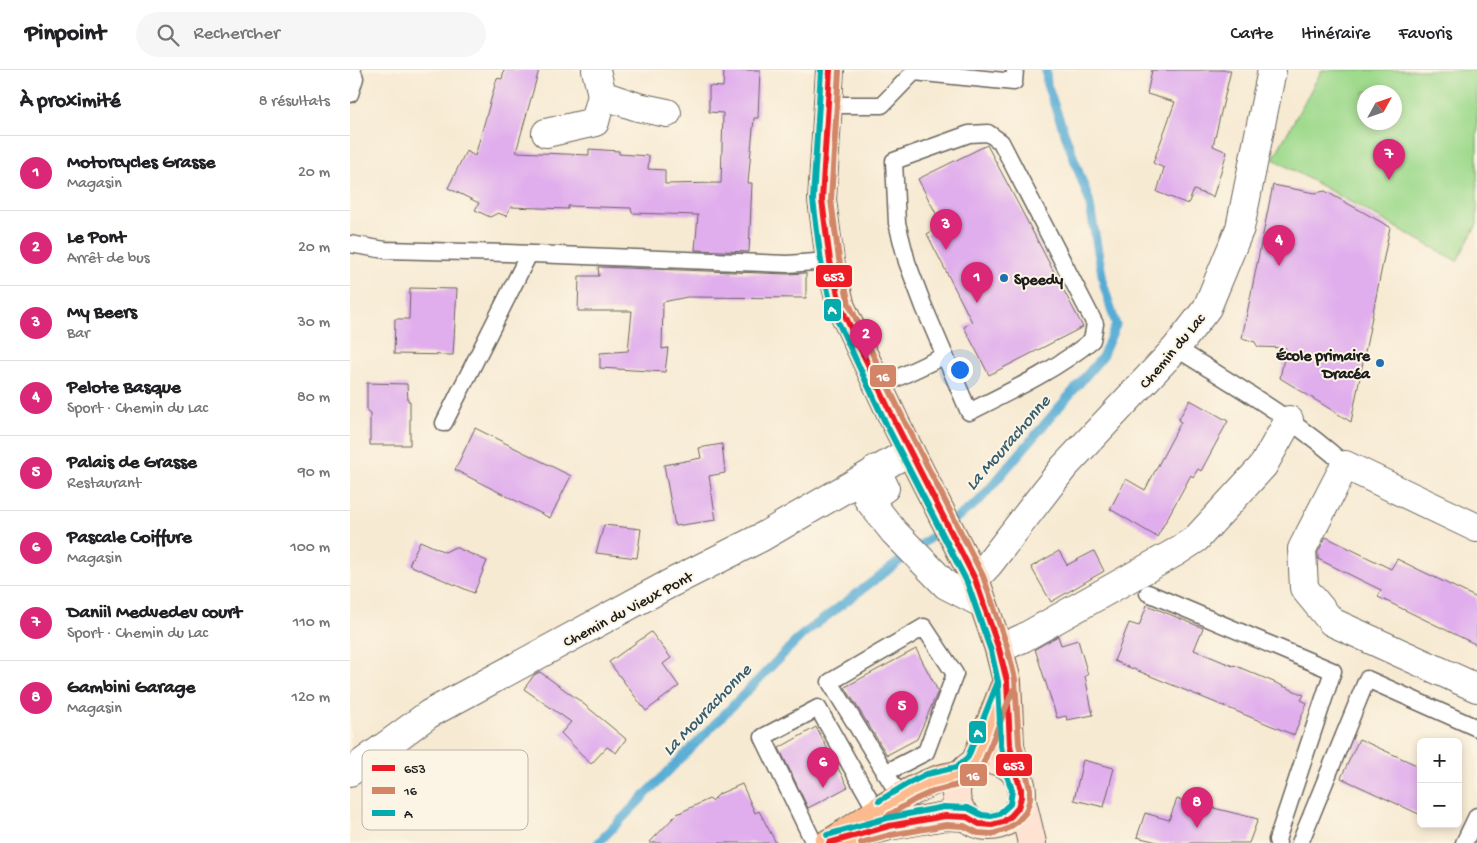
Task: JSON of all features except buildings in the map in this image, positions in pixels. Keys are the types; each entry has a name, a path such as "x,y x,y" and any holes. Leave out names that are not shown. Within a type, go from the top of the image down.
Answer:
{"main road":[{"path":"830,70 822,200 830,261 841,307 878,387 974,580 999,650 1006,681 1010,716 1010,744 1032,843"},
{"path":"988,829 961,810 957,802 957,783 968,769 1006,681"},
{"path":"984,760 1002,762 1010,768 1019,786 1018,808 1003,822 988,829 945,816 889,826 825,842 936,779 968,769 984,760"}],"street":[{"name":"Chemin du Lac","path":"974,580 989,564 1064,468 1176,348 1207,308 1240,228 1272,70"},
{"path":"546,133 595,122 599,82 638,107 667,113"},
{"path":"999,650 1176,552 1196,539 1263,466 1289,420"},
{"name":"Chemin du Vieux Pont","path":"380,750 429,714 669,584 762,537 876,470 916,462"},
{"path":"1477,528 1345,465 1302,549 1304,588 1332,622 1477,688"},
{"path":"876,470 885,488 868,500 894,532 946,585 974,580"},
{"name":"Chemin du Vieux Pont","path":"350,772 362,763"}],"lane":[{"path":"350,94 355,78 352,70"},
{"path":"827,105 882,105 914,71 1014,82 1015,70"},
{"path":"988,133 1001,142 1090,315 1094,324 1092,340 1077,353 969,412 944,356 907,262 897,223 894,161 969,134 988,133"},
{"path":"350,244 385,250 786,264 830,261"},
{"path":"444,423 529,254"},
{"path":"1176,348 1289,420 1345,465"},
{"path":"878,387 944,356"},
{"path":"1148,593 1333,671 1277,840 1278,843"},
{"path":"885,773 926,752 956,674 924,627 830,682 900,798"},
{"path":"1300,843 1367,679 1477,728"},
{"path":"825,842 763,737 818,708 878,812"},
{"path":"1464,843 1477,816"}],"green space":[{"path":"1322,70 1477,70 1477,224 1457,261 1273,159"}],"waterway":[{"name":"La Mourachonne","path":"598,843 802,635 979,501 1102,357 1116,325 1104,286 1089,200 1047,85 1046,70"}],"transit line":[{"name":"A","path":"821,70 813,200 821,262 832,309 887,426 967,582 991,651 998,682 1001,746 1012,790 1010,804 999,814 991,816 982,815 968,808 944,807 887,818 827,835"},
{"name":"653","path":"829,843 889,826 945,816 967,817 979,824 992,825 1003,822 1011,816 1018,808 1021,797 1021,789 1010,745 1007,681 999,649 975,579 895,422 841,307 830,261 822,200 830,70"},
{"name":"16","path":"839,71 831,200 839,259 849,304 903,418 983,576 1007,646 1015,679 1019,744 1030,789 1030,799 1026,812 1017,822 1005,830 992,834 978,833 964,826 946,825 891,835 861,843"},
{"name":"A","path":"879,801 927,774 957,767 968,757 997,684"},
{"name":"16","path":"889,815 934,791 965,783 981,769 1013,690"}],"place":[{"name":"Daniil Medvedev court","path":"1389,180"},
{"name":"My Beers","path":"946,250"},
{"name":"Pelote Basque","path":"1279,266"},
{"name":"Speedy","path":"1004,278"},
{"name":"Motorcycles Grasse","path":"977,303"},
{"name":"Le Pont","path":"866,360"},
{"name":"École primaire Dracéa","path":"1380,363"},
{"name":"Palais de Grasse","path":"902,732"},
{"name":"Pascale Coiffure","path":"823,788"},
{"name":"Gambini Garage","path":"1197,828"}]}
